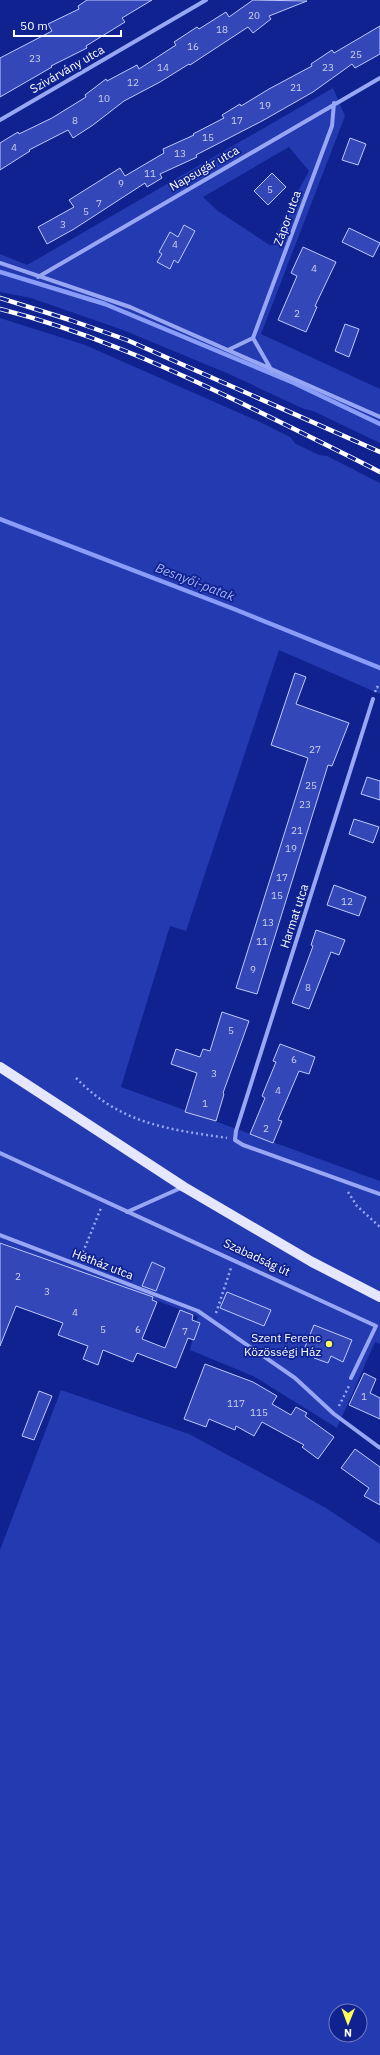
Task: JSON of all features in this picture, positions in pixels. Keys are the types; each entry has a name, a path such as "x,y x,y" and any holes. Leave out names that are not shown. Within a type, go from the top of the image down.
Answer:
{"main road":[{"name":"Szabadság út","path":"0,1067 184,1187 312,1262 380,1297"}],"street":[{"name":"Szivárvány utca","path":"0,120 206,0"},
{"name":"Napsugár utca","path":"38,277 334,103 380,78"},
{"name":"Zápor utca","path":"253,338 332,126 334,103"},
{"path":"0,263 130,307 380,417"},
{"path":"228,350 253,338 272,370"},
{"name":"Harmat utca","path":"235,1140 236,1131 373,699"},
{"path":"235,1140 244,1145 380,1194"},
{"name":"Szabadság út","path":"0,1153 376,1326 351,1378"},
{"path":"126,1212 184,1187"},
{"name":"Hétház utca","path":"0,1235 198,1311 295,1378 334,1414 380,1448"}],"path":[{"path":"76,1078 89,1092 118,1111 136,1120 180,1131 235,1140"},
{"path":"349,1183 347,1191 352,1199 380,1227"},
{"path":"77,1265 104,1202"},
{"path":"213,1321 234,1261"},
{"path":"334,1414 349,1388"}],"shaded area":[{"path":"333,88 345,116 261,334 380,389 380,443 313,411 304,409 229,374 123,330 31,298 0,292 0,254 27,265","holes":["289,147 309,171 286,213 271,246 218,211 203,197"]},
{"path":"0,318 85,345 260,422 290,437 296,444 319,455 327,456 380,483 380,694 279,650 186,931 170,926 121,1087 380,1181 380,1344 375,1342 337,1428 253,1376 190,1350 198,1316 0,1242"},
{"path":"61,1390 189,1434 326,1508 380,1544 380,2055 0,2055 0,1550"}],"building":[{"path":"87,0 152,0 122,18 125,22 86,46 87,48 51,66 52,67 0,97 0,58 52,31 48,24 79,9 78,6"},
{"path":"253,0 307,1 269,16 271,19 253,33 248,27 190,65 189,64 160,82 124,101 93,125 73,138 68,130 29,150 30,151 0,170 0,143 18,132 19,134 52,118 86,97 85,95 106,79 107,81 137,65 139,69 176,45 174,42 197,27 199,29 226,12 229,17"},
{"path":"380,26 380,54 355,68 352,64 313,92 262,121 196,155 197,157 160,174 162,178 147,187 145,183 74,229 47,244 38,227 74,207 69,200 120,168 125,176 164,153 163,149 194,135 193,134 224,118 222,115 240,104 241,106 312,66 311,64 332,50 334,53"},
{"path":"350,138 366,144 358,165 342,160"},
{"path":"272,173 286,187 268,205 254,191"},
{"path":"184,225 195,231 178,263 174,260 170,269 157,262 162,254 159,252 170,232 178,237"},
{"path":"349,228 380,243 373,257 342,242"},
{"path":"303,247 336,262 315,306 317,307 306,332 278,320 297,276 291,273"},
{"path":"345,324 359,329 349,357 335,351"},
{"path":"295,673 306,677 296,704 349,723 332,766 328,765 257,994 236,988 308,758 271,745"},
{"path":"367,777 380,781 380,800 361,794"},
{"path":"354,819 379,827 373,843 349,834"},
{"path":"334,885 366,897 359,916 327,905"},
{"path":"316,930 345,940 339,955 331,952 309,1009 292,1003 313,946 311,945"},
{"path":"222,1012 249,1021 223,1093 224,1094 216,1121 185,1112 197,1073 171,1064 176,1049 200,1057 203,1049 210,1051"},
{"path":"280,1044 315,1057 309,1074 299,1071 278,1120 282,1121 273,1143 250,1134 265,1098 262,1096 276,1062 273,1061"},
{"path":"0,1243 153,1297 152,1300 157,1302 142,1339 165,1348 180,1310 193,1315 192,1320 200,1323 194,1340 188,1338 176,1368 137,1353 133,1362 103,1350 98,1365 83,1359 88,1346 58,1335 63,1323 16,1306 0,1346"},
{"path":"152,1262 165,1268 156,1291 142,1286"},
{"path":"227,1292 271,1310 264,1326 220,1308"},
{"name":"Szent Ferenc Közösségi Ház","path":"314,1325 352,1340 343,1362 331,1356 328,1363 314,1358 316,1352 305,1347"},
{"path":"205,1364 253,1382 277,1396 272,1404 291,1415 296,1407 307,1413 305,1416 334,1437 318,1459 302,1447 304,1445 262,1422 254,1436 236,1426 235,1430 209,1419 206,1427 184,1419"},
{"path":"364,1373 376,1379 370,1393 380,1398 380,1419 349,1405"},
{"path":"39,1391 52,1396 34,1440 22,1436"},
{"path":"355,1449 380,1467 380,1505 364,1496 369,1488 341,1468"}],"waterway":[{"path":"0,272 105,304 294,383 380,424"},
{"name":"Besnyői-patak","path":"0,519 234,609 380,668"}],"railway":[{"path":"0,298 127,340 380,452"},
{"path":"0,309 62,327 151,362 239,402 380,472"}],"place":[{"name":"Szent Ferenc Közösségi Ház","path":"329,1344"}]}
